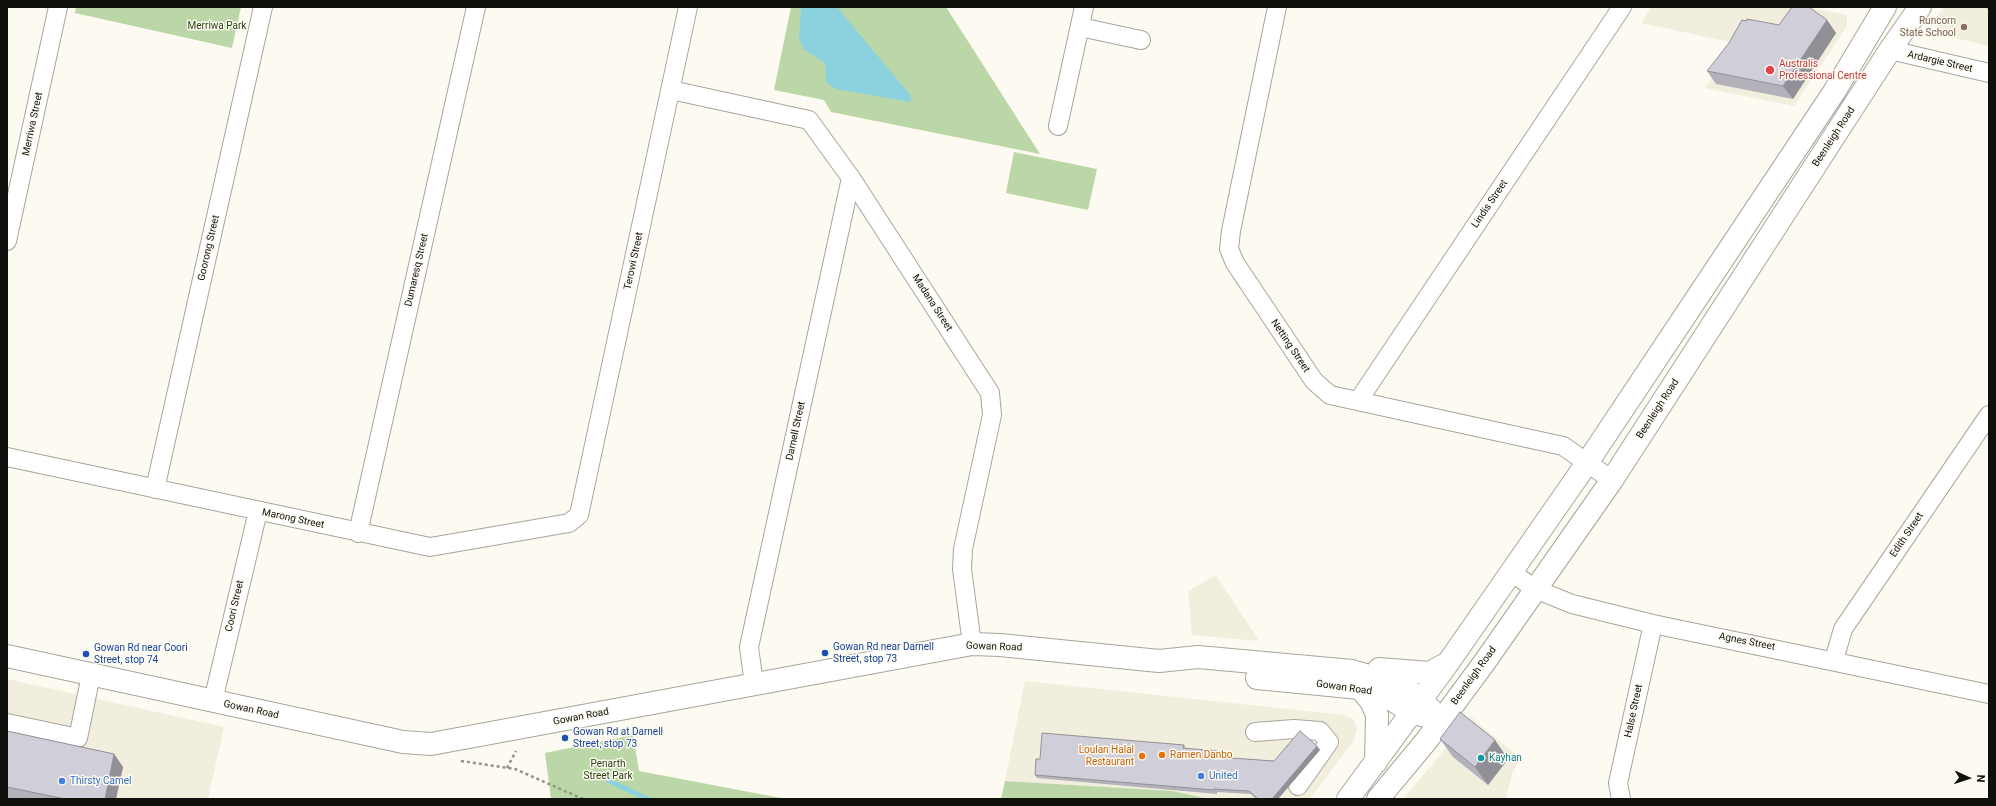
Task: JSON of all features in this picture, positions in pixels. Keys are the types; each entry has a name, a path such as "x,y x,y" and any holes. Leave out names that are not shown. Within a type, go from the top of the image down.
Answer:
{"main road":[{"path":"1348,799 1448,663 1587,462 1834,92 1885,7"},
{"name":"Beenleigh Road","path":"1378,799 1441,721 1612,480 1890,50 1914,9"},
{"name":"Gowan Road","path":"7,656 403,742 431,744 972,644 1000,645 1159,661 1198,657 1356,680 1390,681 1416,705 1441,721"},
{"path":"1376,762 1377,714 1371,701 1356,680 1373,668 1429,673 1448,663"}],"street":[{"name":"Merriwa Street","path":"7,241 58,7"},
{"name":"Goorong Street","path":"155,489 263,7"},
{"name":"Dumaresq Street","path":"358,533 476,7"},
{"name":"Terowi Street","path":"578,515 688,7"},
{"path":"1058,126 1084,7"},
{"name":"Netting Street","path":"1277,7 1231,231 1229,249 1235,263 1314,381 1330,395 1563,446 1612,480"},
{"name":"Lindis Street","path":"1358,401 1622,7"},
{"path":"1080,27 1141,40"},
{"name":"Ardargie Street","path":"1890,50 1989,73"},
{"name":"Madana Street","path":"671,90 809,120 851,178 990,393 992,415 963,548 962,569 972,644"},
{"name":"Darnell Street","path":"754,684 749,647 851,178"},
{"name":"Edith Street","path":"1834,660 1843,629 1989,415"},
{"name":"Marong Street","path":"7,457 430,548 569,523 578,515"},
{"name":"Coori Street","path":"213,701 258,511"},
{"name":"Agnes Street","path":"1511,572 1535,589 1572,604 1653,624 1834,660 1989,694"},
{"name":"Halse Street","path":"1621,799 1618,783 1653,624"},
{"path":"75,756 91,675"},
{"path":"7,723 78,738"},
{"path":"1255,732 1294,729 1320,731 1329,742 1298,786"}],"path":[{"path":"507,768 516,751"},
{"path":"461,761 507,768 543,780 583,799"}],"shaded area":[{"path":"1652,7 1808,7 1847,15 1847,26 1794,106 1705,88 1735,43 1641,23"},
{"name":"Runcorn State School","path":"1944,7 1989,7 1989,46 1943,35 1936,19"},
{"path":"1216,575 1259,641 1192,635 1188,591"},
{"path":"7,679 224,727 208,799 7,799"},
{"path":"1025,681 1344,715 1353,719 1357,729 1354,740 1310,799 1209,799 1171,791 1005,781"},
{"path":"1470,716 1520,758 1512,774 1506,799 1403,799 1437,759"}],"green space":[{"name":"Merriwa Park","path":"76,7 241,7 232,48 75,13"},
{"path":"791,7 946,7 1040,154 831,112 824,100 774,90"},
{"path":"1014,152 1097,169 1088,210 1006,193"},
{"name":"Penarth Street Park","path":"633,735 639,771 786,799 551,799 545,753"},
{"path":"1005,781 1172,791 1209,799 1001,799"}],"water":[{"path":"801,7 837,7 911,96 910,102 836,89 826,82 825,63 803,49 799,38"}],"building":[{"name":"Australis Professional Centre","path":"1792,7 1809,7 1827,20 1783,86 1707,71 1729,43 1742,20 1747,21 1747,19 1779,25"},
{"path":"1460,712 1495,740 1475,767 1440,739"},
{"path":"7,731 114,754 105,799 65,799 7,787"},
{"path":"1300,731 1317,746 1272,799 1258,799 1249,791 1214,790 1035,775 1036,759 1040,759 1042,733 1184,745 1183,748 1218,751 1217,757 1274,761"}],"waterway":[{"path":"609,781 648,799"}],"place":[{"name":"Runcorn State School","path":"1964,27"},
{"name":"Australis Professional Centre","path":"1770,70"},
{"name":"Gowan Rd near Darnell Street, stop 73","path":"825,653"},
{"name":"Gowan Rd near Coori Street, stop 74","path":"86,654"},
{"name":"Gowan Rd at Darnell Street, stop 73","path":"565,738"},
{"name":"Ramen Danbo","path":"1162,755"},
{"name":"Loulan Halal Restaurant","path":"1142,756"},
{"name":"Kayhan","path":"1481,758"},
{"name":"United","path":"1201,776"},
{"name":"Thirsty Camel","path":"62,781"}]}
